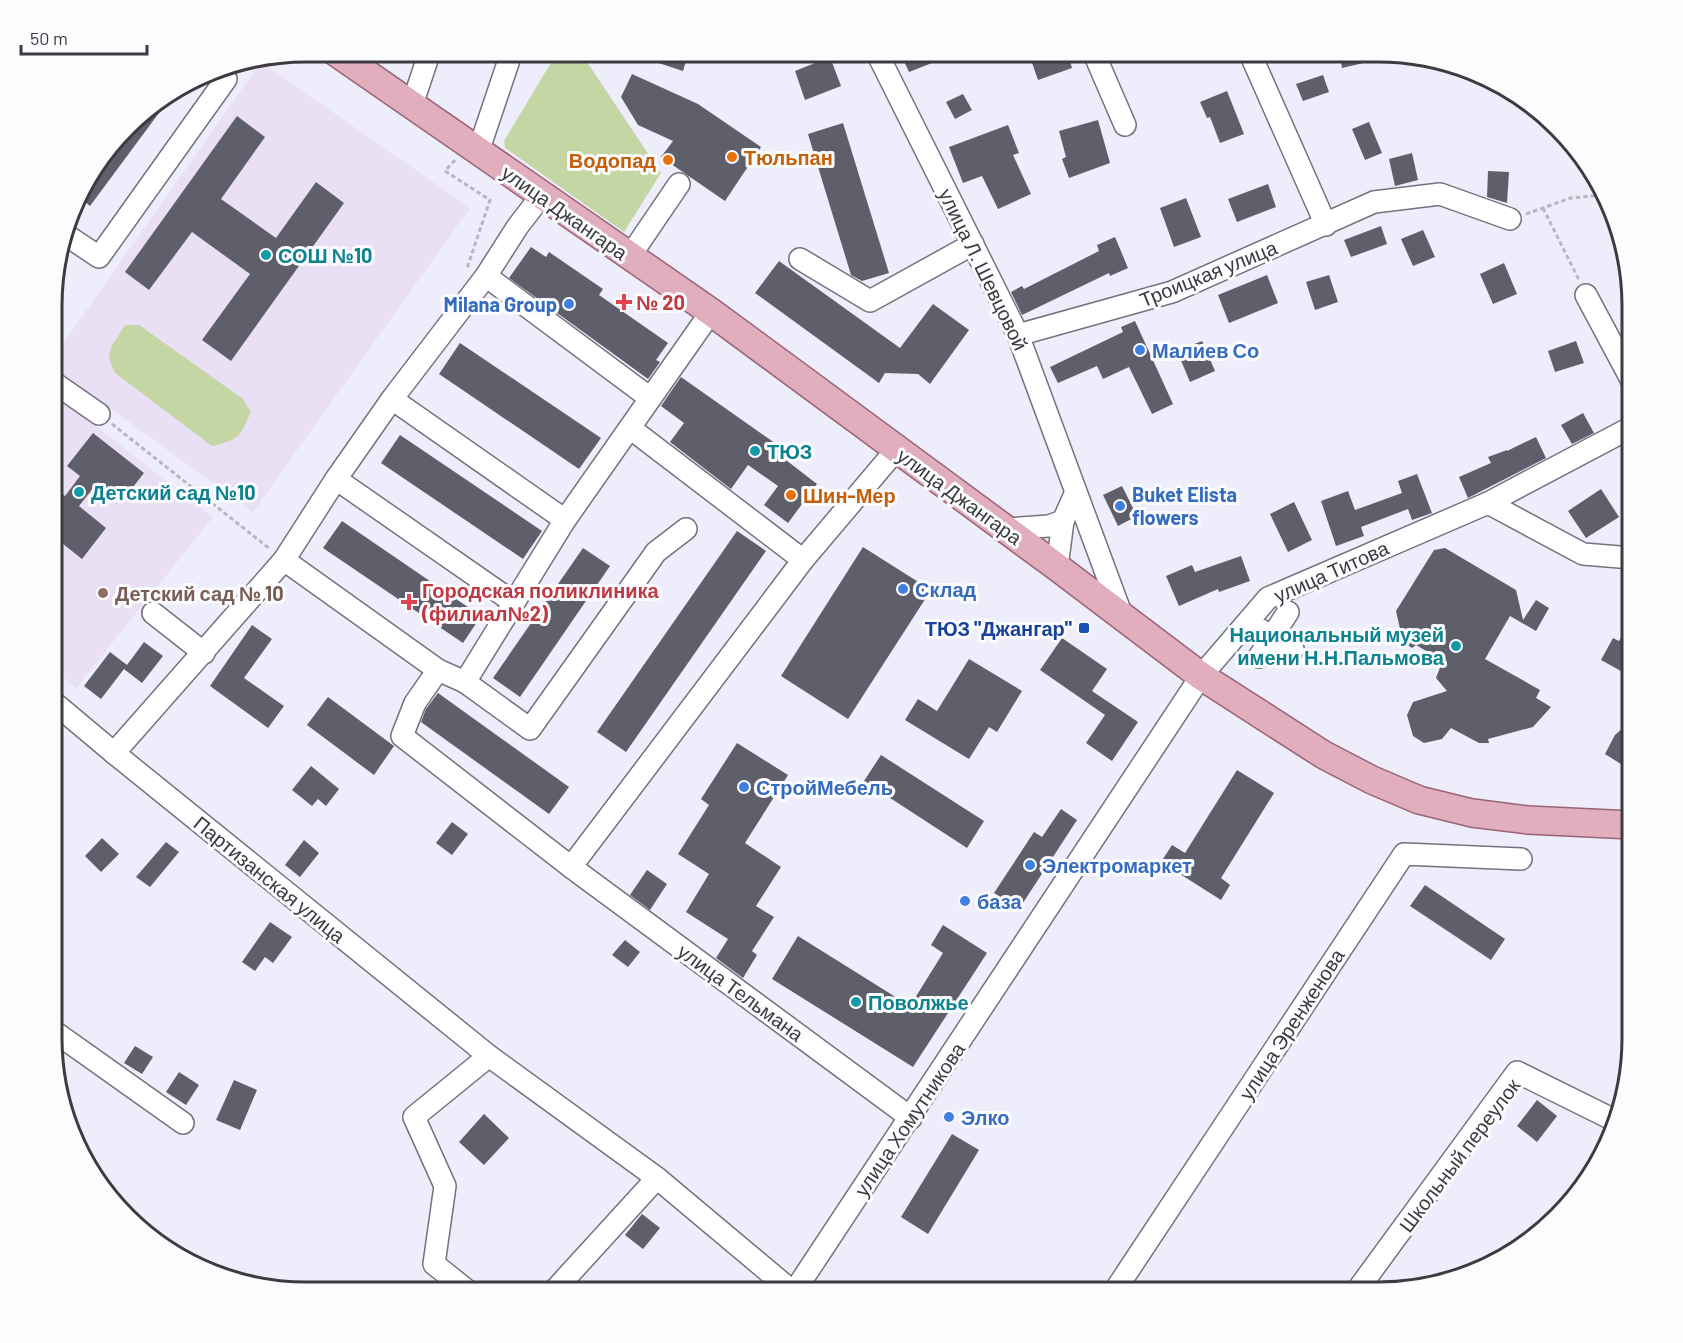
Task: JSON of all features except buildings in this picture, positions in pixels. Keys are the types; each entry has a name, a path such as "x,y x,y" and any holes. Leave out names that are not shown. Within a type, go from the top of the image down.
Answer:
{"main road":[{"name":"улица Джангара","path":"350,62 711,312 1201,676 1324,755 1372,780 1419,800 1472,813 1528,820 1622,825"}],"street":[{"path":"412,105 426,62"},
{"path":"473,148 508,62"},
{"name":"улица Л. Шевцовой","path":"882,62 1018,335 1122,616"},
{"path":"1098,62 1125,125"},
{"path":"1254,62 1326,225"},
{"path":"71,238 99,257 226,79"},
{"path":"630,256 679,184"},
{"name":"Троицкая улица","path":"1018,335 1172,292 1374,202 1440,194 1510,219"},
{"path":"114,753 284,560 336,479 476,275 542,195"},
{"path":"800,259 870,301 973,244"},
{"path":"476,275 651,398"},
{"path":"1586,295 1622,362"},
{"path":"465,682 565,520 711,312"},
{"path":"62,388 99,414"},
{"path":"392,399 565,520"},
{"path":"630,428 803,560"},
{"name":"улица Титова","path":"1201,676 1268,598 1488,503 1622,432"},
{"path":"572,867 803,560 896,450"},
{"path":"336,479 513,602"},
{"path":"1057,567 1063,520 1075,494"},
{"path":"1488,503 1583,555 1622,557"},
{"path":"1006,529 1049,526 1063,520"},
{"path":"284,560 438,670 465,682 530,729 656,552 686,529"},
{"path":"1259,657 1288,612"},
{"path":"153,614 204,652"},
{"path":"1248,622 1293,649"},
{"name":"улица Тельмана","path":"438,670 415,703 402,736 572,867 911,1118"},
{"name":"улица Хомутникова","path":"801,1282 1201,676"},
{"name":"Партизанская улица","path":"62,709 489,1056 657,1178 782,1282"},
{"name":"улица Эренженова","path":"1121,1282 1404,854 1521,859"},
{"path":"62,1037 183,1123"},
{"path":"456,1282 434,1264 444,1186 414,1117 489,1056"},
{"name":"Школьный переулок","path":"1363,1282 1516,1072 1608,1117"},
{"path":"562,1282 657,1178"}],"path":[{"path":"473,148 445,171 490,200 476,275"},
{"path":"1510,219 1571,198 1595,196"},
{"path":"1543,208 1586,295"},
{"path":"99,414 284,560"}],"shaded area":[{"path":"265,65 470,208 253,512 62,374 62,345 258,66"},
{"name":"Детский сад № 10","path":"62,400 213,517 76,688 62,677"}],"green space":[{"path":"551,62 587,62 661,173 624,232 505,148 504,141"},
{"path":"125,325 139,325 243,399 251,412 241,433 228,442 212,446 115,373 109,358 111,347"}],"place":[{"name":"Тюльпан","path":"732,157"},
{"name":"Водопад","path":"668,160"},
{"name":"СОШ №10","path":"266,255"},
{"name":"№ 20","path":"624,302"},
{"name":"Milana Group","path":"569,304"},
{"name":"Малиев Со","path":"1140,350"},
{"name":"ТЮЗ","path":"755,451"},
{"name":"Детский сад №10","path":"79,492"},
{"name":"Шин-Мер","path":"791,495"},
{"name":"Buket Elista flowers","path":"1120,506"},
{"name":"Склад","path":"903,589"},
{"name":"Детский сад № 10","path":"103,593"},
{"name":"Городская поликлиника (филиал№2)","path":"409,602"},
{"name":"ТЮЗ \"Джангар\"","path":"1084,628"},
{"name":"Национальный музей имени Н.Н.Пальмова","path":"1456,646"},
{"name":"СтройМебель","path":"744,787"},
{"name":"Электромаркет","path":"1030,865"},
{"name":"база","path":"965,901"},
{"name":"Поволжье","path":"856,1002"},
{"name":"Элко","path":"949,1117"}]}
